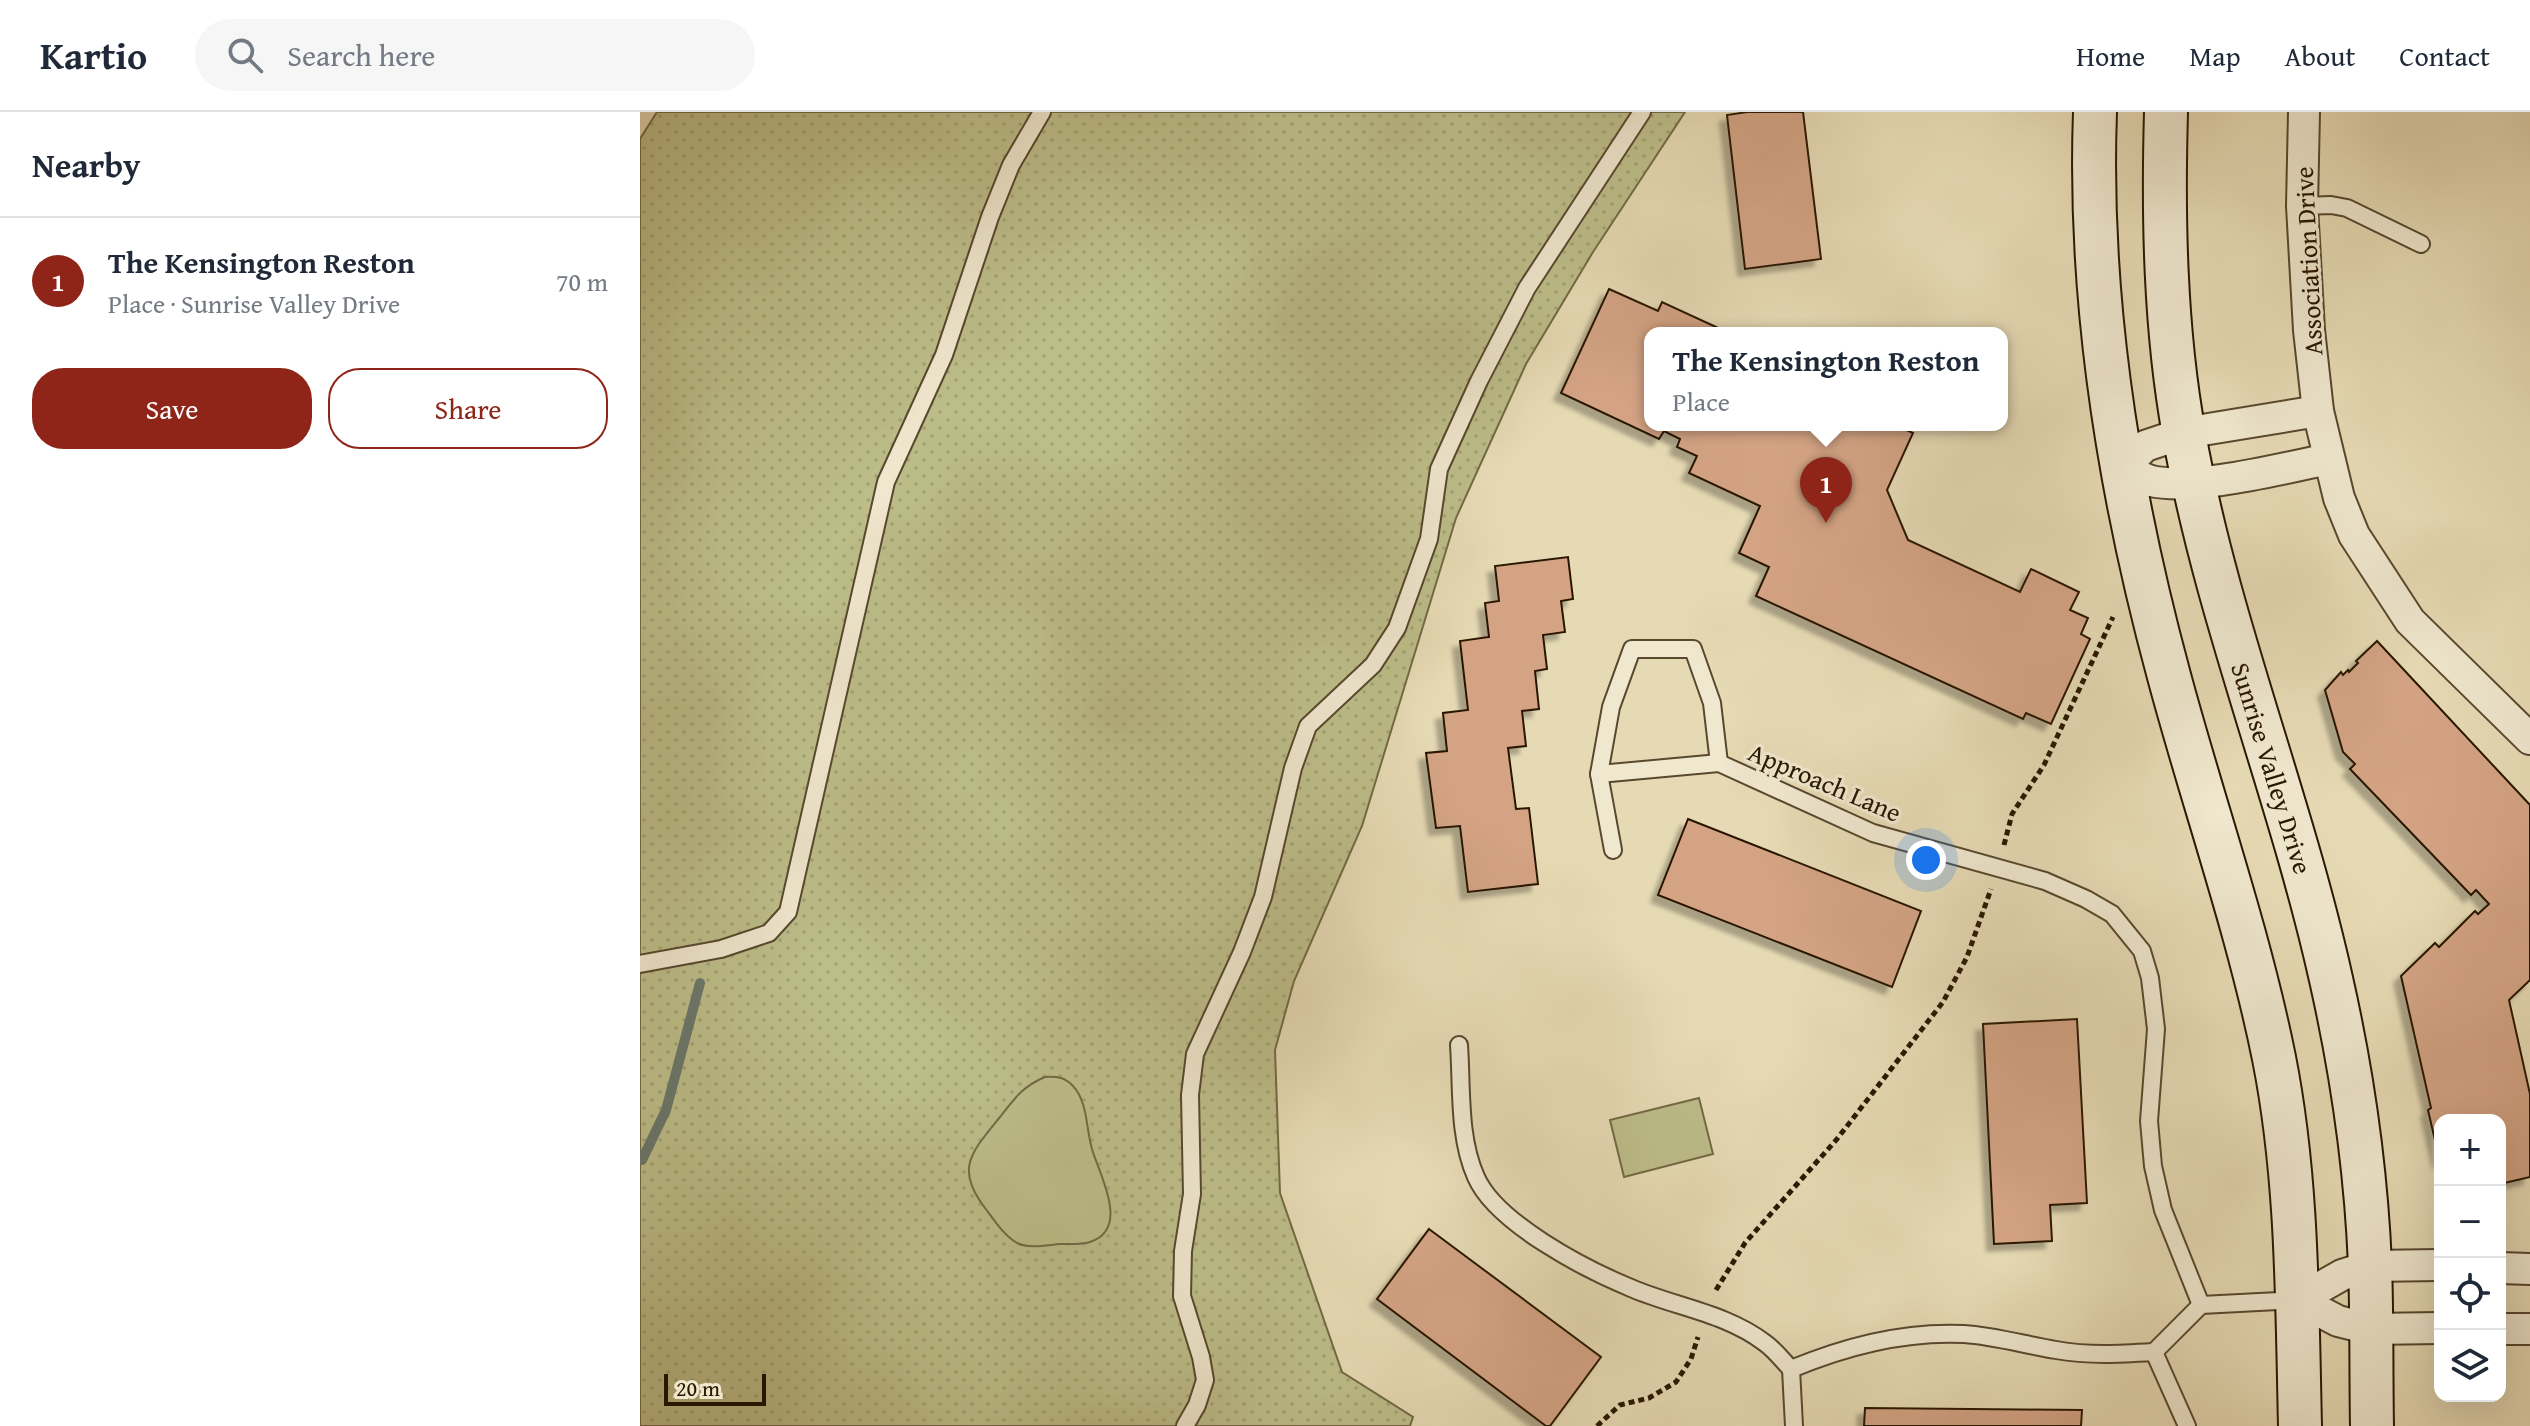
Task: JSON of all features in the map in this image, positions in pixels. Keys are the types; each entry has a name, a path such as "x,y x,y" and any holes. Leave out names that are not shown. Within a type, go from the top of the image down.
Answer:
{"main road":[{"path":"2095,112 2095,229 2099,300 2122,469 2155,622 2262,1002 2274,1059 2292,1184 2300,1426"},
{"name":"Sunrise Valley Drive","path":"2166,112 2164,169 2168,262 2173,349 2184,433 2221,596 2320,930 2347,1053 2370,1266 2372,1426"}],"street":[{"name":"Association Drive","path":"2304,112 2302,206 2308,316 2318,411 2339,498 2354,535 2374,570 2410,621 2530,739"},
{"path":"2318,411 2184,433 2145,446 2122,469 2152,481 2194,482 2329,459"},
{"path":"2298,1300 2342,1275 2370,1266 2434,1265"},
{"path":"2506,1268 2530,1269"},
{"path":"2298,1300 2338,1321 2370,1329 2434,1328"},
{"path":"2506,1329 2530,1329"}],"lane":[{"path":"640,964 744,942 769,933 788,912 886,482 944,355 985,230 1011,165 1042,112"},
{"path":"1185,1426 1197,1405 1205,1380 1182,1296 1183,1251 1192,1194 1190,1095 1195,1054 1242,952 1263,897 1293,768 1308,726 1373,665 1397,628 1429,539 1439,469 1479,381 1527,288 1642,112"},
{"path":"2302,206 2347,208 2421,244"},
{"name":"Approach Lane","path":"1613,850 1599,774 1611,707 1632,649 1693,649 1712,703 1719,763"},
{"name":"Approach Lane","path":"1599,774 1719,763 1873,833 2045,881 2112,914 2142,951 2150,978 2156,1029 2149,1121 2153,1166 2163,1210 2201,1305"},
{"path":"1459,1045 1465,1139 1476,1177 1492,1202 1513,1222 1570,1256 1632,1288 1705,1311 1765,1343 1791,1369 1794,1426"},
{"path":"1791,1369 1831,1352 1923,1334 1965,1334 2106,1355 2154,1352 2201,1305 2298,1300"},
{"path":"2154,1352 2187,1426"}],"path":[{"path":"1597,1426 1620,1405 1649,1398 1676,1382 1691,1359 1705,1311 1745,1243 1837,1139 1943,1002 1967,957 1998,868 2012,814 2044,765 2115,614"}],"green space":[{"path":"657,112 1685,112 1593,252 1526,364 1456,518 1362,826 1294,981 1275,1050 1280,1193 1342,1372 1413,1417 1410,1426 640,1426 640,139"},
{"path":"1045,1077 1064,1079 1078,1092 1109,1200 1109,1226 1102,1235 1087,1243 1032,1246 1017,1243 998,1225 971,1184 970,1162 981,1141 1020,1094"},
{"path":"1699,1098 1713,1154 1624,1177 1610,1120"}],"building":[{"path":"1803,112 1821,259 1745,269 1727,115"},
{"path":"1609,289 1658,311 1662,302 1716,327 1644,327 1644,431 1664,431 1659,439 1561,393"},
{"path":"1664,431 1913,433 1887,490 1908,540 2020,592 2031,569 2079,592 2070,610 2088,618 2081,634 2090,639 2051,724 2026,713 2023,719 1756,596 1769,567 1739,553 1760,506 1689,473 1697,456 1677,447 1680,439"},
{"path":"1568,557 1573,599 1561,601 1565,632 1543,635 1547,669 1535,671 1539,709 1522,711 1526,746 1508,748 1516,809 1529,808 1538,884 1468,892 1460,826 1436,828 1426,753 1447,751 1443,713 1468,710 1460,641 1489,637 1485,603 1499,601 1495,566"},
{"path":"2377,641 2530,805 2530,980 2509,1000 2530,1094 2530,1177 2506,1183 2506,1114 2434,1114 2434,1136 2428,1110 2431,1108 2401,976 2435,943 2439,947 2475,911 2478,914 2489,904 2476,890 2471,895 2350,769 2355,764 2343,752 2325,690 2341,672 2343,675 2349,672 2358,663 2356,661"},
{"path":"1688,819 1921,911 1892,987 1658,895"},
{"path":"2077,1019 2087,1203 2050,1205 2052,1241 1994,1244 1983,1024"},
{"path":"1429,1229 1601,1357 1550,1426 1377,1299"},
{"path":"1865,1408 2082,1410 2081,1426 1864,1426"}],"waterway":[{"path":"642,1160 666,1110 700,983"}],"place":[{"name":"The Kensington Reston","path":"1826,523"}]}
